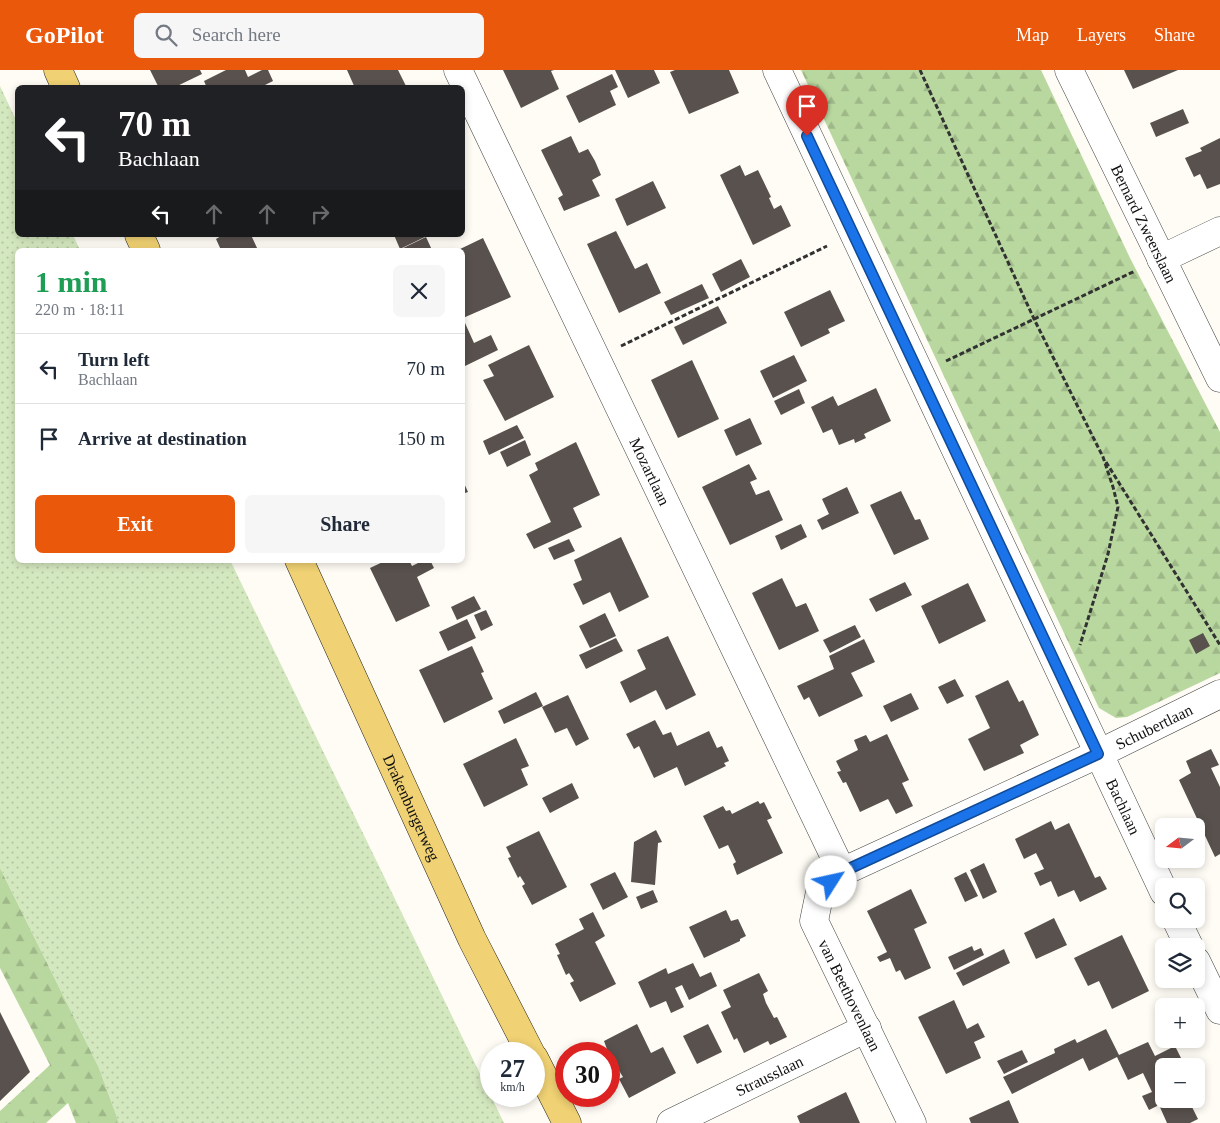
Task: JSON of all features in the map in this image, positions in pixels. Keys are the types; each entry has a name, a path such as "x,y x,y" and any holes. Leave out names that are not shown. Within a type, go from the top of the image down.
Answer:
{"main road":[{"path":"58,70 65,85"},
{"name":"Drakenburgerweg","path":"300,563 472,940 526,1042"},
{"path":"545,1080 567,1123"}],"street":[{"name":"Mozartlaan","path":"458,70 842,872"},
{"name":"Bachlaan","path":"777,70 852,234 1157,878"},
{"name":"Bernard Zweerslaan","path":"1069,70 1220,378"},
{"path":"1161,259 1220,231"},
{"name":"Schubertlaan","path":"842,872 1098,754 1220,694"},
{"name":"van Beethovenlaan","path":"842,872 820,892 814,921 912,1123"},
{"path":"1205,979 1220,1010"},
{"name":"Strausslaan","path":"670,1123 867,1028"}],"path":[{"path":"920,70 1034,319 1103,457 1220,645"},
{"path":"596,358 852,234"},
{"path":"945,361 1161,259"},
{"path":"1067,687 1108,554 1118,507 1103,457"}],"green space":[{"path":"801,70 1041,70 1130,258 1220,432 1220,673 1127,717 1116,718 1099,708"},
{"path":"0,86 15,118 15,237 74,237 79,248 15,248 15,563 231,563 480,1074 480,1107 496,1107 504,1123 119,1123 99,1068 0,868"},
{"path":"0,868 99,1068 119,1123 76,1123 68,1103 46,1123 0,1123 0,1111 50,1065 0,968"}],"building":[{"path":"150,70 200,70 202,74 179,85 158,85"},
{"path":"226,70 245,70 248,77 262,70 268,70 273,81 265,85 206,85 204,81"},
{"path":"347,70 398,70 406,85 354,85"},
{"path":"503,70 554,70 551,71 559,89 521,108"},
{"path":"615,70 654,70 660,83 628,98"},
{"path":"675,70 729,70 739,93 689,114 670,72"},
{"path":"1124,70 1178,70 1133,89"},
{"path":"612,74 618,87 610,91 616,105 579,123 566,96"},
{"path":"1183,109 1189,123 1156,137 1150,123"},
{"path":"571,136 579,153 588,149 595,161 601,175 592,180 600,196 564,211 558,198 563,195 541,150"},
{"path":"1220,138 1220,184 1207,189 1200,174 1194,177 1185,158 1202,151 1200,148"},
{"path":"740,165 745,176 758,170 771,197 769,198 774,209 781,205 791,226 753,245 720,175"},
{"path":"653,181 666,208 627,226 615,199"},
{"path":"616,231 635,269 647,263 661,293 619,313 587,244"},
{"path":"220,237 252,237 257,248 220,248 216,239"},
{"path":"395,237 425,237 402,248 400,248"},
{"path":"426,237 431,248 403,248"},
{"path":"483,238 511,297 465,317 465,248 462,248"},
{"path":"741,259 750,277 721,292 712,274"},
{"path":"702,284 709,298 671,315 664,302"},
{"path":"830,290 845,321 828,329 830,333 801,347 784,312"},
{"path":"718,306 727,323 683,345 674,327"},
{"path":"465,323 474,343 491,335 498,350 465,366"},
{"path":"529,345 554,397 505,421 483,380 494,376 488,365"},
{"path":"794,355 807,381 773,398 760,371"},
{"path":"692,360 719,419 678,438 651,380"},
{"path":"876,388 891,421 864,434 866,438 855,443 854,439 839,445 832,429 823,433 811,407 833,396 838,406"},
{"path":"799,389 805,403 781,415 774,401"},
{"path":"750,418 762,444 736,456 724,430"},
{"path":"517,425 524,438 489,455 483,441"},
{"path":"525,440 531,455 507,467 500,452"},
{"path":"576,442 600,495 573,508 582,527 534,549 526,534 551,522 529,475 538,470 535,463"},
{"path":"749,464 757,479 750,482 756,495 769,490 783,520 730,545 702,487"},
{"path":"847,487 859,513 822,530 817,520 829,514 822,499"},
{"path":"901,491 915,520 920,519 929,539 894,555 870,505"},
{"path":"801,524 807,537 781,550 775,536"},
{"path":"621,537 649,597 619,612 610,592 583,605 573,584 582,580 574,560"},
{"path":"569,539 575,551 554,560 548,548"},
{"path":"381,563 410,563 412,566 418,563 432,563 434,568 417,577 430,606 396,622 370,568"},
{"path":"782,578 796,607 806,603 819,631 779,650 752,593"},
{"path":"905,582 912,595 876,612 869,599"},
{"path":"968,583 986,621 939,644 921,606"},
{"path":"474,596 481,609 457,620 451,607"},
{"path":"486,610 493,625 481,631 474,615"},
{"path":"605,613 616,636 590,648 579,626"},
{"path":"467,619 476,638 448,651 439,632"},
{"path":"855,625 861,637 830,653 823,640"},
{"path":"1203,633 1210,646 1196,654 1189,640"},
{"path":"668,636 696,695 666,710 656,690 630,703 620,682 646,669 637,650"},
{"path":"616,638 623,651 586,669 579,655"},
{"path":"864,639 875,662 851,673 863,696 819,717 809,697 804,700 797,686 834,669 829,656"},
{"path":"472,646 484,672 481,673 493,699 444,723 419,670"},
{"path":"955,679 964,696 947,704 938,687"},
{"path":"1008,680 1019,702 1023,700 1039,735 1020,745 1024,753 984,771 968,739 990,728 975,696"},
{"path":"536,692 543,706 504,724 498,711"},
{"path":"911,693 919,709 891,722 883,706"},
{"path":"568,695 589,739 576,746 567,728 555,733 542,707"},
{"path":"655,720 663,735 671,732 677,746 709,731 717,748 722,746 729,761 724,763 726,766 685,786 677,767 654,778 639,746 634,749 626,734"},
{"path":"887,734 909,780 902,783 913,806 896,814 888,799 860,812 846,782 843,783 837,772 841,771 836,761 858,750 854,740 866,735 870,742"},
{"path":"516,738 529,766 521,769 528,785 484,807 463,764"},
{"path":"1211,749 1219,765 1211,768 1220,787 1220,854 1215,857 1205,836 1205,818 1197,818 1179,780 1191,773 1186,761"},
{"path":"572,783 579,798 550,813 542,798"},
{"path":"758,801 760,804 764,802 772,818 767,820 783,853 737,875 733,864 736,862 728,845 719,849 703,816 723,806 726,811 730,810 732,814"},
{"path":"1051,821 1055,830 1069,823 1095,878 1100,876 1107,889 1080,902 1074,890 1058,897 1051,881 1040,886 1034,873 1044,869 1036,853 1024,859 1015,839"},
{"path":"656,830 662,842 658,843 655,885 631,882 634,842"},
{"path":"539,831 567,887 532,905 522,886 525,884 520,876 518,878 508,858 511,857 506,847"},
{"path":"984,863 997,892 983,899 970,870"},
{"path":"615,872 628,897 603,910 590,884"},
{"path":"966,872 978,896 965,902 954,878"},
{"path":"911,889 927,923 914,929 931,968 905,980 900,970 896,972 890,958 880,962 877,957 887,952 867,911"},
{"path":"653,890 658,902 641,909 636,897"},
{"path":"726,910 731,921 738,919 746,936 740,939 740,941 704,958 689,927"},
{"path":"593,912 605,936 595,942 616,984 580,1002 570,983 574,981 569,973 566,975 557,955 560,954 555,944 584,929 579,919"},
{"path":"1054,918 1067,945 1036,959 1024,933"},
{"path":"1122,935 1149,991 1112,1009 1099,981 1088,986 1074,958"},
{"path":"972,946 974,951 981,948 984,955 954,970 948,957"},
{"path":"1004,949 1010,963 963,986 956,973"},
{"path":"693,963 700,977 711,972 717,986 689,1000 682,985 675,988 684,1007 671,1013 666,1001 650,1008 638,982 666,968 668,974"},
{"path":"759,973 768,991 763,994 766,1003 774,1018 777,1017 787,1037 770,1045 768,1041 744,1053 737,1038 734,1040 721,1012 731,1007 723,990"},
{"path":"954,1000 967,1029 978,1023 985,1037 974,1042 981,1058 946,1074 918,1017"},
{"path":"0,1012 30,1072 0,1101"},
{"path":"637,1024 651,1053 663,1047 676,1073 629,1098 620,1081 623,1077 620,1072 620,1042 604,1041"},
{"path":"708,1024 722,1052 697,1064 683,1036"},
{"path":"1106,1029 1119,1055 1148,1042 1155,1056 1171,1048 1176,1048 1181,1058 1155,1058 1155,1107 1149,1110 1142,1096 1152,1092 1143,1073 1128,1080 1117,1057 1089,1071 1083,1058 1012,1094 1003,1077 1055,1053 1054,1049 1075,1039 1077,1043"},
{"path":"1022,1050 1028,1062 1004,1074 997,1061"},
{"path":"846,1092 860,1123 800,1123 797,1116"},
{"path":"1009,1100 1019,1123 971,1123 969,1118"},
{"path":"1160,1108 1192,1108 1198,1119 1190,1123 1167,1123"}],"route":[{"path":"807,136 1098,754 842,872 831,882"}]}
